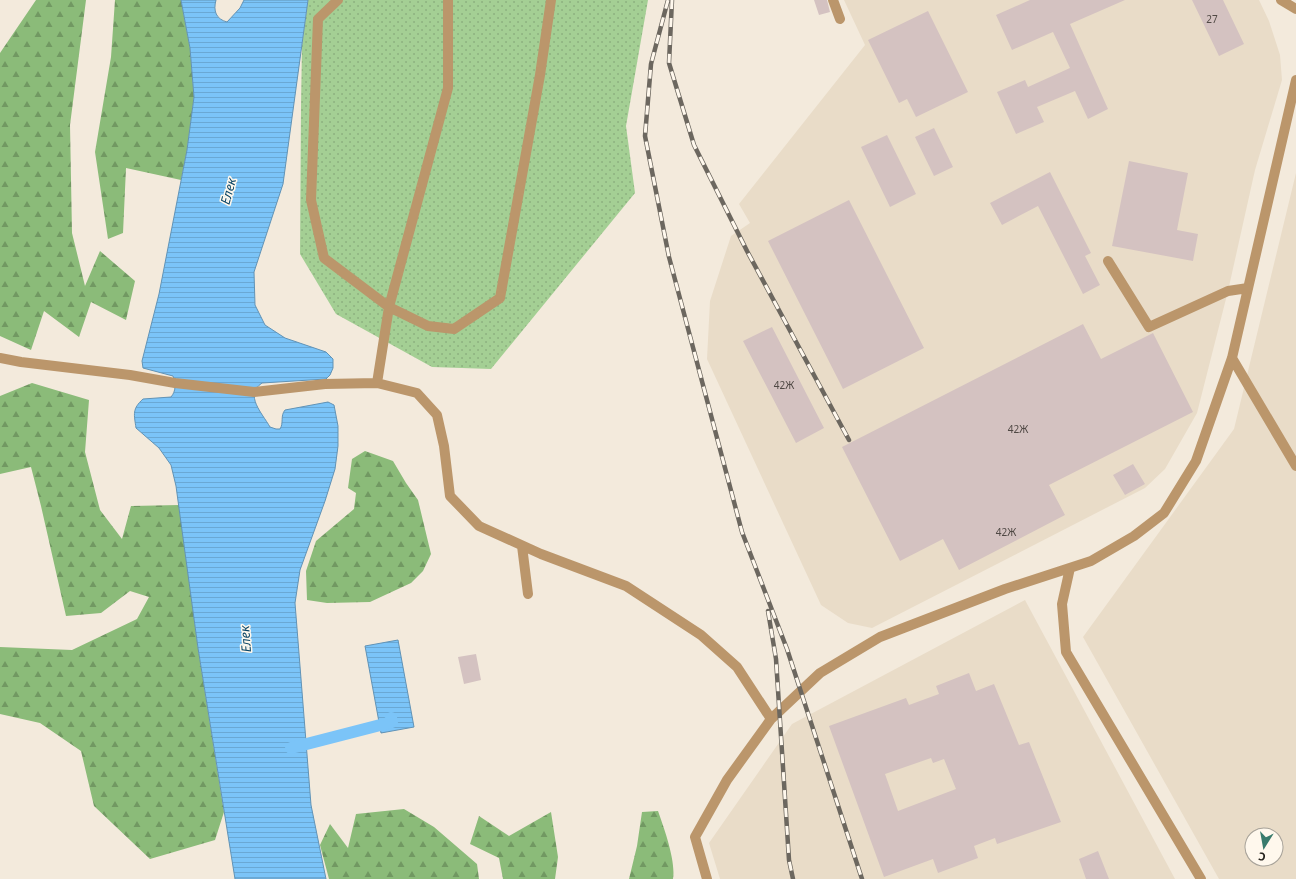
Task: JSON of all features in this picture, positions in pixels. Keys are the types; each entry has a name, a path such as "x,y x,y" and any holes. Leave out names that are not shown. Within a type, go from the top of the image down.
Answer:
{"street":[{"path":"338,0 318,19 311,200 324,258 389,307 428,326 454,329 500,298 552,0"},
{"path":"376,383 389,307 448,88 448,0"},
{"path":"833,0 840,19"},
{"path":"1281,0 1296,9"},
{"path":"707,879 695,837 727,780 771,719 820,673 880,637 1005,589 1091,561 1134,536 1164,513 1196,462 1232,358 1296,80"},
{"path":"1108,261 1149,327 1228,291 1248,288"},
{"path":"0,358 21,362 130,375 176,383 254,392 325,384 376,383 417,393 437,415 444,446 450,496 479,526 541,554 626,586 701,635 737,667 771,719"},
{"path":"1232,358 1296,466"},
{"path":"522,546 528,594"},
{"path":"1070,568 1062,604 1066,652 1201,879"}],"shaded area":[{"path":"844,0 1259,0 1269,21 1280,55 1282,80 1255,170 1228,291 1197,413 1165,469 1145,488 872,628 848,623 821,605 707,359 710,301 731,236 750,223 739,204 865,45"},
{"path":"1296,173 1296,879 1219,879 1083,637 1234,429"},
{"path":"1025,600 1175,879 720,879 709,843 792,724"}],"green space":[{"path":"36,0 86,0 70,125 72,233 85,286 100,251 135,281 126,320 91,302 79,337 44,311 31,350 0,336 0,53"},
{"path":"115,0 181,0 190,48 194,97 187,150 181,180 126,168 123,233 108,239 95,152 111,57"},
{"path":"308,0 648,0 626,126 635,193 491,369 432,367 336,314 300,254 302,45"},
{"path":"32,383 89,400 85,452 100,510 122,539 131,506 179,505 198,648 224,812 215,840 150,859 94,806 81,751 40,723 0,714 0,647 72,650 137,619 149,597 130,591 101,613 66,616 31,467 0,474 0,396"},
{"path":"365,451 393,461 418,500 431,554 423,571 411,583 370,602 327,603 307,600 306,571 316,541 354,509 356,493 348,488 352,459"},
{"path":"404,809 434,827 477,864 479,879 329,879 320,845 330,824 348,848 356,814"},
{"path":"658,811 673,863 673,879 629,879 637,846 642,812"},
{"path":"551,812 558,857 555,879 503,879 499,858 470,844 479,816 509,836"}],"water":[{"name":"Елек","path":"181,0 216,0 216,14 220,19 227,22 240,8 244,0 308,0 283,184 254,272 255,305 265,325 285,338 326,352 333,359 333,368 330,375 326,379 262,383 257,388 255,399 259,410 270,427 276,429 280,429 281,427 285,410 328,402 334,405 338,426 338,446 335,469 300,570 295,603 311,805 326,879 235,879 198,648 176,486 171,465 159,448 136,428 135,409 139,403 143,399 171,397 175,387 173,376 143,368 142,361 159,294 187,150 194,97 190,48"},
{"path":"398,640 414,727 381,733 365,646"}],"building":[{"path":"814,0 827,0 830,12 819,15"},
{"path":"1030,0 1125,0 1070,24 1108,109 1088,119 1075,91 1037,107 1044,122 1016,134 997,92 1025,80 1028,87 1070,68 1053,32 1012,50 996,15"},
{"path":"1192,0 1223,0 1244,44 1219,56"},
{"path":"928,11 968,92 916,117 907,99 899,103 868,40"},
{"path":"934,128 953,167 934,176 915,137"},
{"path":"887,135 916,194 890,207 861,147"},
{"path":"1129,161 1188,173 1177,230 1198,234 1193,261 1112,246"},
{"path":"1050,172 1091,253 1085,256 1100,285 1083,294 1038,206 1002,225 990,203"},
{"path":"849,200 924,348 843,389 768,241"},
{"path":"1083,324 1101,359 1153,333 1193,412 1049,485 1065,515 959,570 943,539 900,561 842,447"},
{"path":"772,327 824,428 796,443 743,341"},
{"path":"1133,464 1145,484 1125,495 1113,475"},
{"path":"476,654 481,680 464,684 458,657"},
{"path":"969,673 976,691 994,684 1019,745 1029,742 1061,822 997,844 995,838 974,846 978,858 938,873 933,859 884,877 829,726 906,698 909,705 939,694 936,686","holes":["931,758 933,763 944,759 956,789 898,811 885,774"]},
{"path":"1098,851 1109,879 1086,879 1079,859"}],"waterway":[{"path":"291,748 392,722 391,718"}],"railway":[{"path":"668,0 651,64 645,136 669,257 742,532 787,649 862,879"},
{"path":"672,0 669,63 694,145 747,251 849,440"},
{"path":"768,611 776,659 789,860 793,879"}]}
